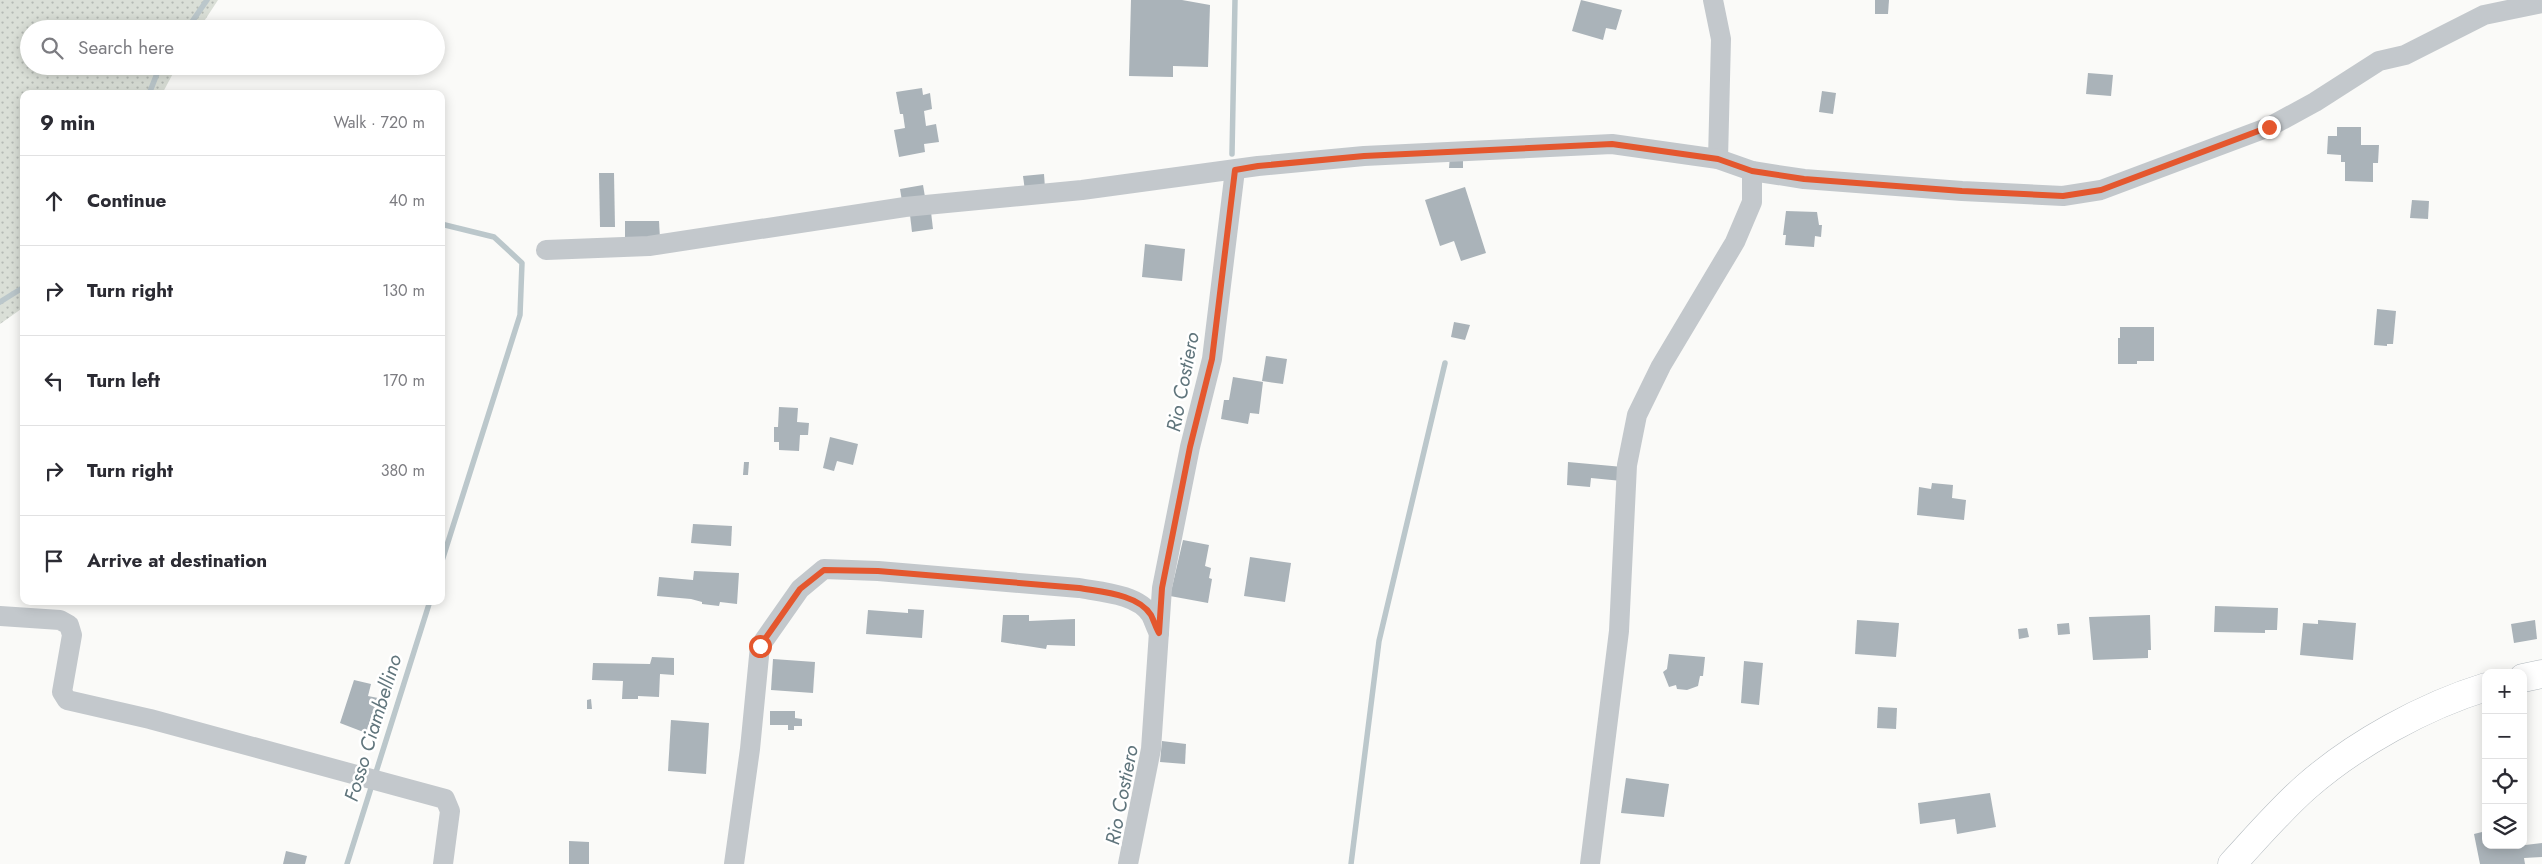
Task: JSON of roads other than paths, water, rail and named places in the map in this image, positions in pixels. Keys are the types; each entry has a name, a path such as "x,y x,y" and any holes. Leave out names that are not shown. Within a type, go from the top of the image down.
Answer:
{"main road":[{"path":"2527,677 2542,674"},
{"path":"2232,864 2305,787 2343,757 2456,696 2482,688"}],"street":[{"path":"1713,0 1721,39 1718,159"},
{"path":"546,250 649,246 905,207 1082,190 1258,166 1364,156 1612,144 1718,159 1752,171 1804,179 1962,191 2063,196 2101,190 2269,127 2315,102 2379,61 2405,55 2484,15 2542,2"},
{"path":"1128,864 1151,749 1162,588 1190,447 1213,351 1235,170"},
{"path":"1590,864 1619,631 1627,465 1637,415 1661,366 1735,242 1752,202 1752,171"},
{"path":"734,864 750,749 760,646 800,589 824,570 887,572 1079,588 1108,593 1139,604 1150,614 1159,633"},
{"path":"0,616 60,620 69,625 72,635 62,692 68,700 445,799 450,811 443,864"}],"waterway":[{"name":"Fosso Ciambellino","path":"193,20 207,0"},
{"path":"1232,154 1235,0"},
{"name":"Fosso Ciambellino","path":"151,90 156,75"},
{"name":"Fosso Ciambellino","path":"445,225 494,237 522,263 520,315 445,551"},
{"path":"0,302 20,290"},
{"path":"1351,864 1379,641 1445,363"},
{"name":"Fosso Ciambellino","path":"347,864 429,605"}],"water label":[{"name":"Rio Costiero","path":"1183,382"},
{"name":"Rio Costiero","path":"1122,795"}]}
